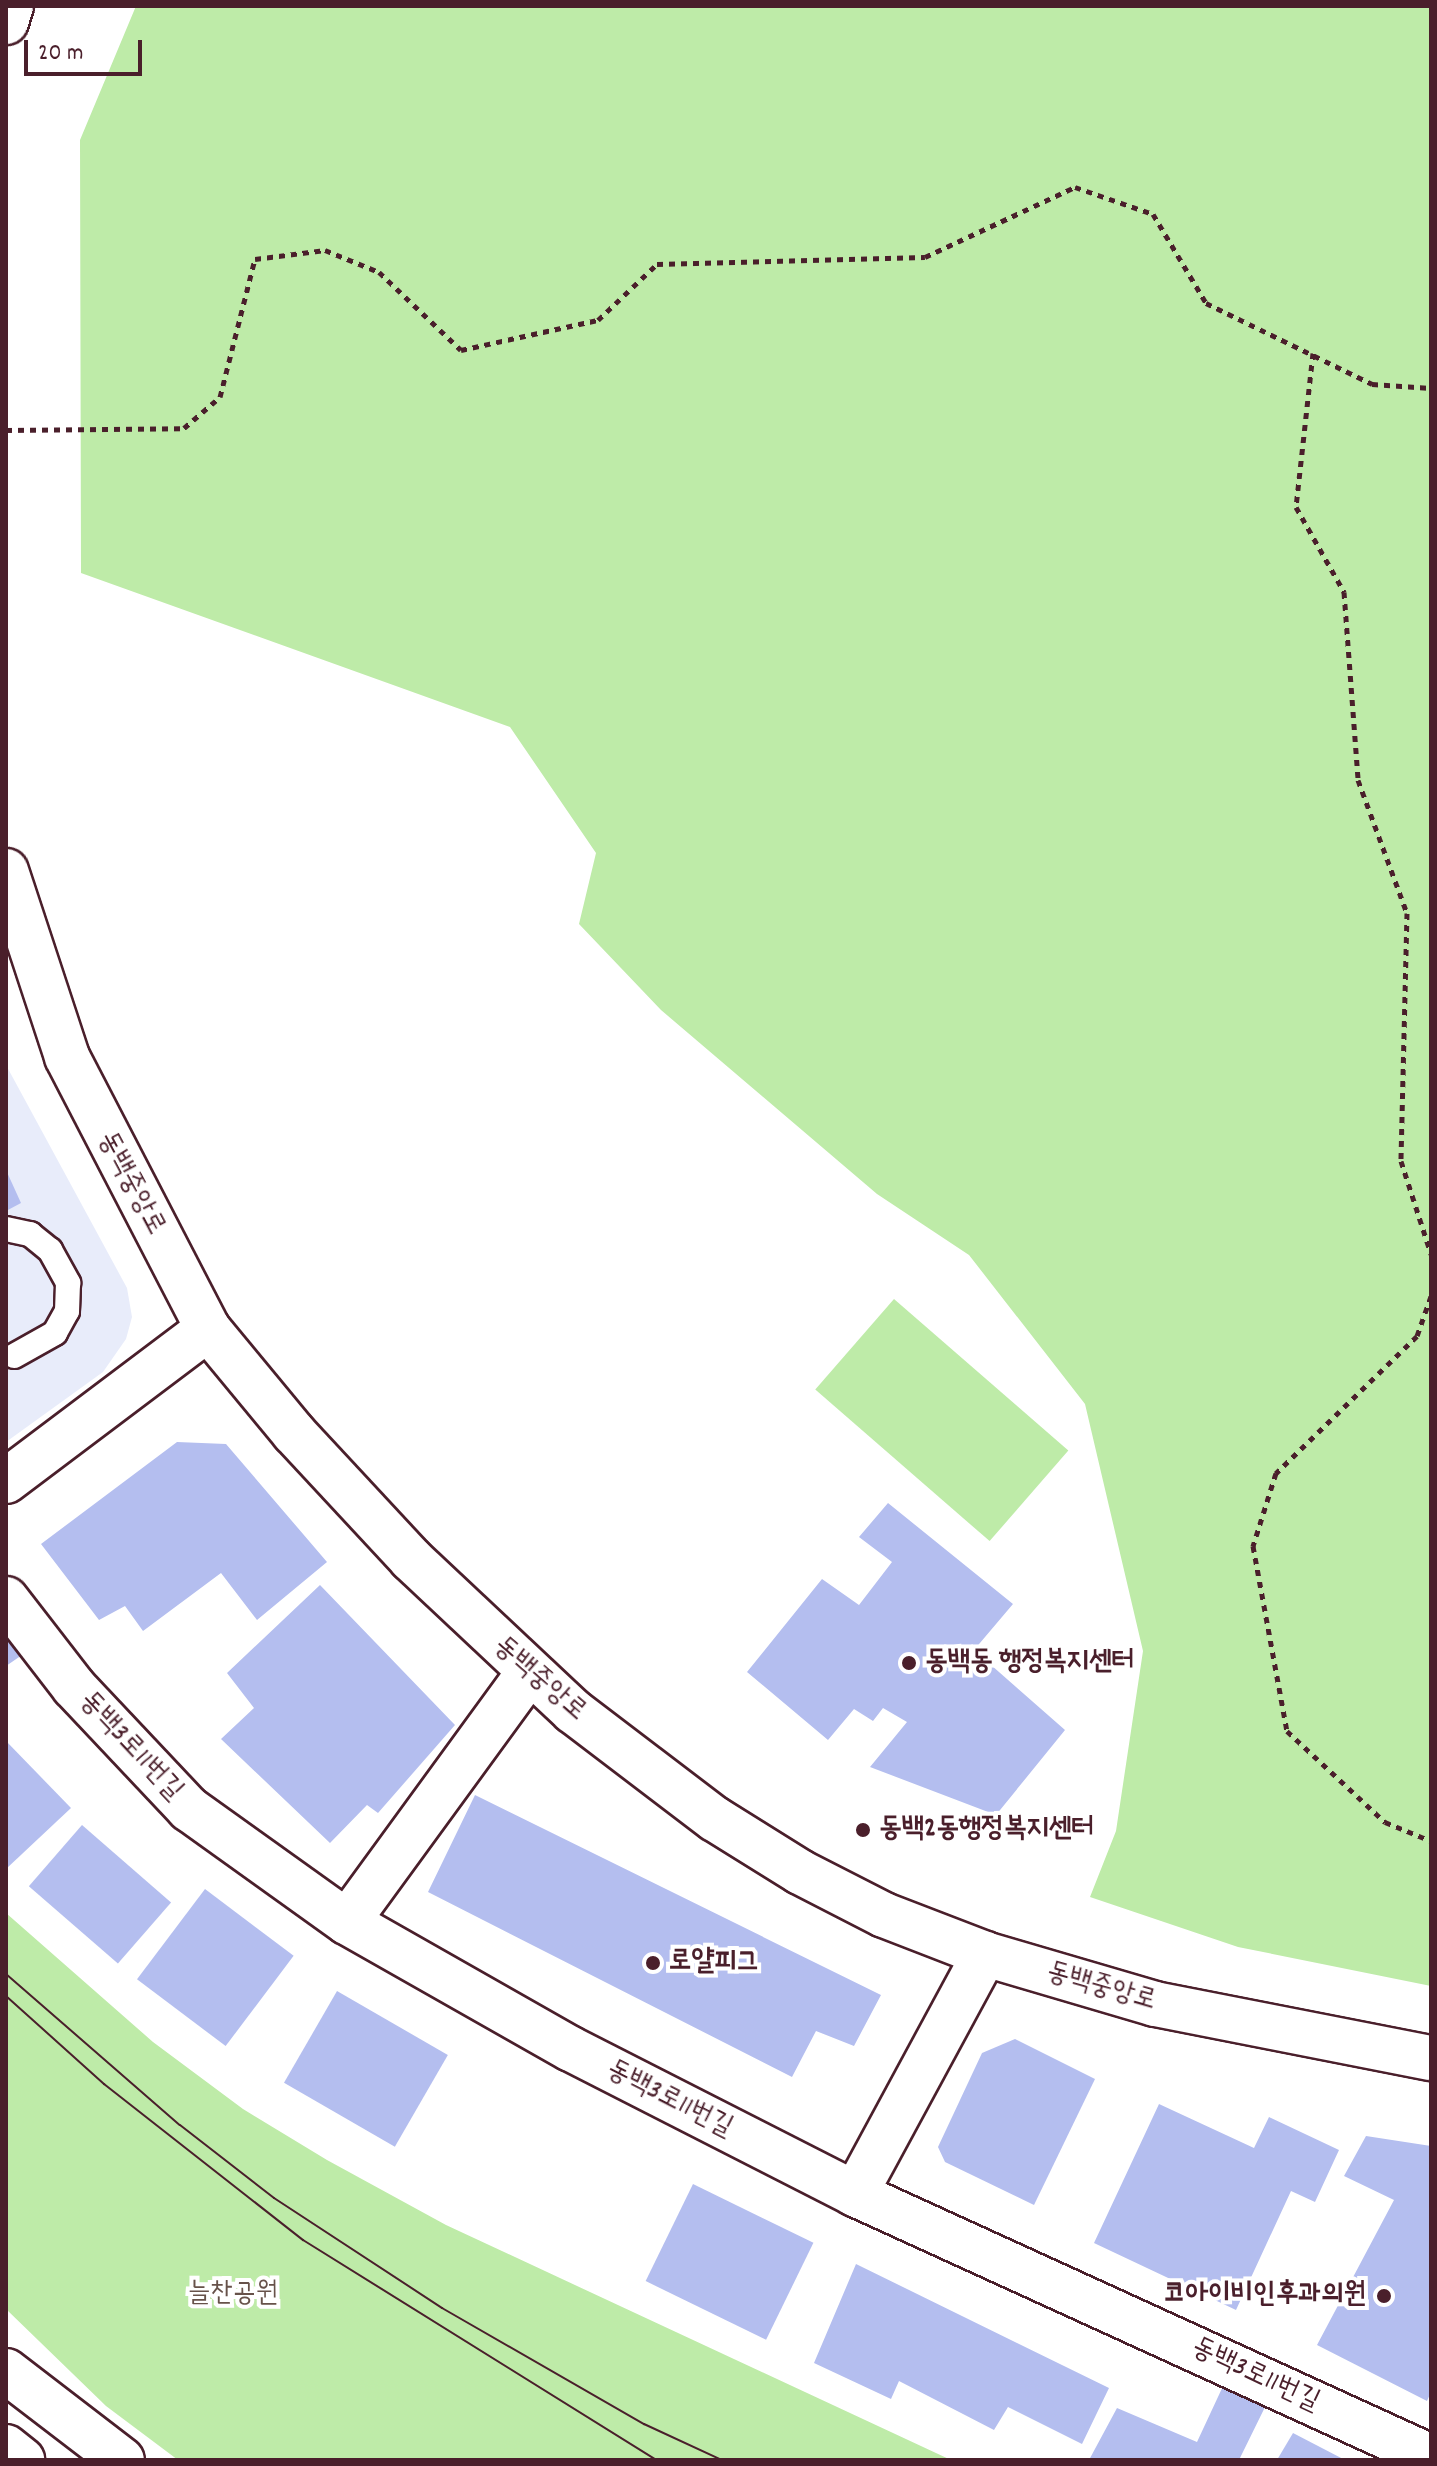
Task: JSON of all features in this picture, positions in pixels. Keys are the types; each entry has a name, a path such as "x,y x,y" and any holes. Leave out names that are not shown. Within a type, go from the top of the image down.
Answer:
{"street":[{"path":"6,22 11,6"},
{"name":"동백중앙로","path":"6,871 67,1057 208,1329 347,1491 528,1674 645,1768 800,1872 884,1915 985,1954 1155,2004 1431,2058"},
{"path":"6,1481 208,1329"},
{"name":"동백3로11번길","path":"6,1599 74,1687 178,1799 236,1846 347,1922 571,2049 855,2194 1431,2457"},
{"path":"347,1922 528,1674"},
{"path":"855,2194 985,1954"},
{"path":"6,2371 122,2460"},
{"path":"6,2447 22,2460"}],"lane":[{"path":"6,1229 30,1234 50,1250 68,1283 67,1311 55,1333 14,1356"}],"path":[{"path":"6,430 184,428 220,397 255,259 325,250 379,272 461,350 598,320 657,264 925,257 1075,187 1153,214 1206,303 1372,384 1431,388"},
{"path":"1313,353 1296,507 1344,592 1358,780 1407,913 1401,1161 1431,1254"},
{"path":"1431,1296 1417,1336 1276,1473 1253,1546 1287,1731 1385,1822 1431,1841"}],"shaded area":[{"path":"6,1065 127,1288 132,1317 126,1339 103,1372 6,1442"}],"green space":[{"path":"136,6 1431,6 1431,1986 1238,1947 1090,1897 1116,1831 1143,1651 1085,1404 969,1255 877,1194 661,1010 579,924 596,853 510,727 81,573 80,140"},
{"path":"894,1299 1068,1451 990,1541 815,1390"},
{"name":"늘찬공원","path":"6,1913 153,2042 243,2109 327,2160 446,2225 951,2460 178,2460 106,2406 6,2309"}],"building":[{"path":"6,1170 21,1203 6,1211"},
{"path":"177,1442 226,1444 327,1562 257,1620 221,1573 143,1631 125,1606 99,1620 41,1544"},
{"path":"888,1503 1013,1604 974,1650 1065,1730 996,1815 870,1767 907,1722 883,1708 873,1721 854,1709 828,1740 747,1672 822,1579 859,1605 892,1562 859,1537"},
{"path":"320,1585 455,1725 378,1813 367,1805 330,1843 221,1739 254,1708 227,1673"},
{"path":"6,1629 25,1653 6,1666"},
{"path":"6,1741 71,1808 6,1869"},
{"path":"475,1795 881,1995 854,2046 816,2031 792,2077 428,1892"},
{"path":"82,1825 171,1902 118,1964 29,1886"},
{"path":"205,1889 294,1956 226,2046 137,1979"},
{"path":"337,1991 448,2055 395,2147 284,2083"},
{"path":"1015,2039 1095,2079 1034,2205 945,2162 938,2147 982,2053"},
{"path":"1159,2104 1254,2148 1269,2117 1339,2150 1315,2202 1291,2191 1236,2310 1094,2243"},
{"path":"1366,2136 1431,2146 1431,2392 1427,2401 1317,2345 1394,2200 1344,2176"},
{"path":"693,2184 813,2243 766,2340 646,2281"},
{"path":"856,2264 1109,2388 1082,2444 1008,2407 994,2430 899,2381 891,2399 814,2363"},
{"path":"1224,2384 1267,2403 1239,2460 1089,2460 1117,2408 1197,2442"},
{"path":"1293,2433 1345,2460 1277,2460"}],"tram line":[{"path":"6,1974 180,2125 274,2198 442,2308 644,2424 722,2460"},
{"path":"6,1996 104,2084 303,2240 656,2460"}],"place":[{"name":"동백동 행정복지센터","path":"909,1663"},
{"name":"동백2동행정복지센터","path":"863,1830"},
{"name":"로얄피그","path":"653,1963"},
{"name":"코아이비인후과의원","path":"1384,2296"}]}
